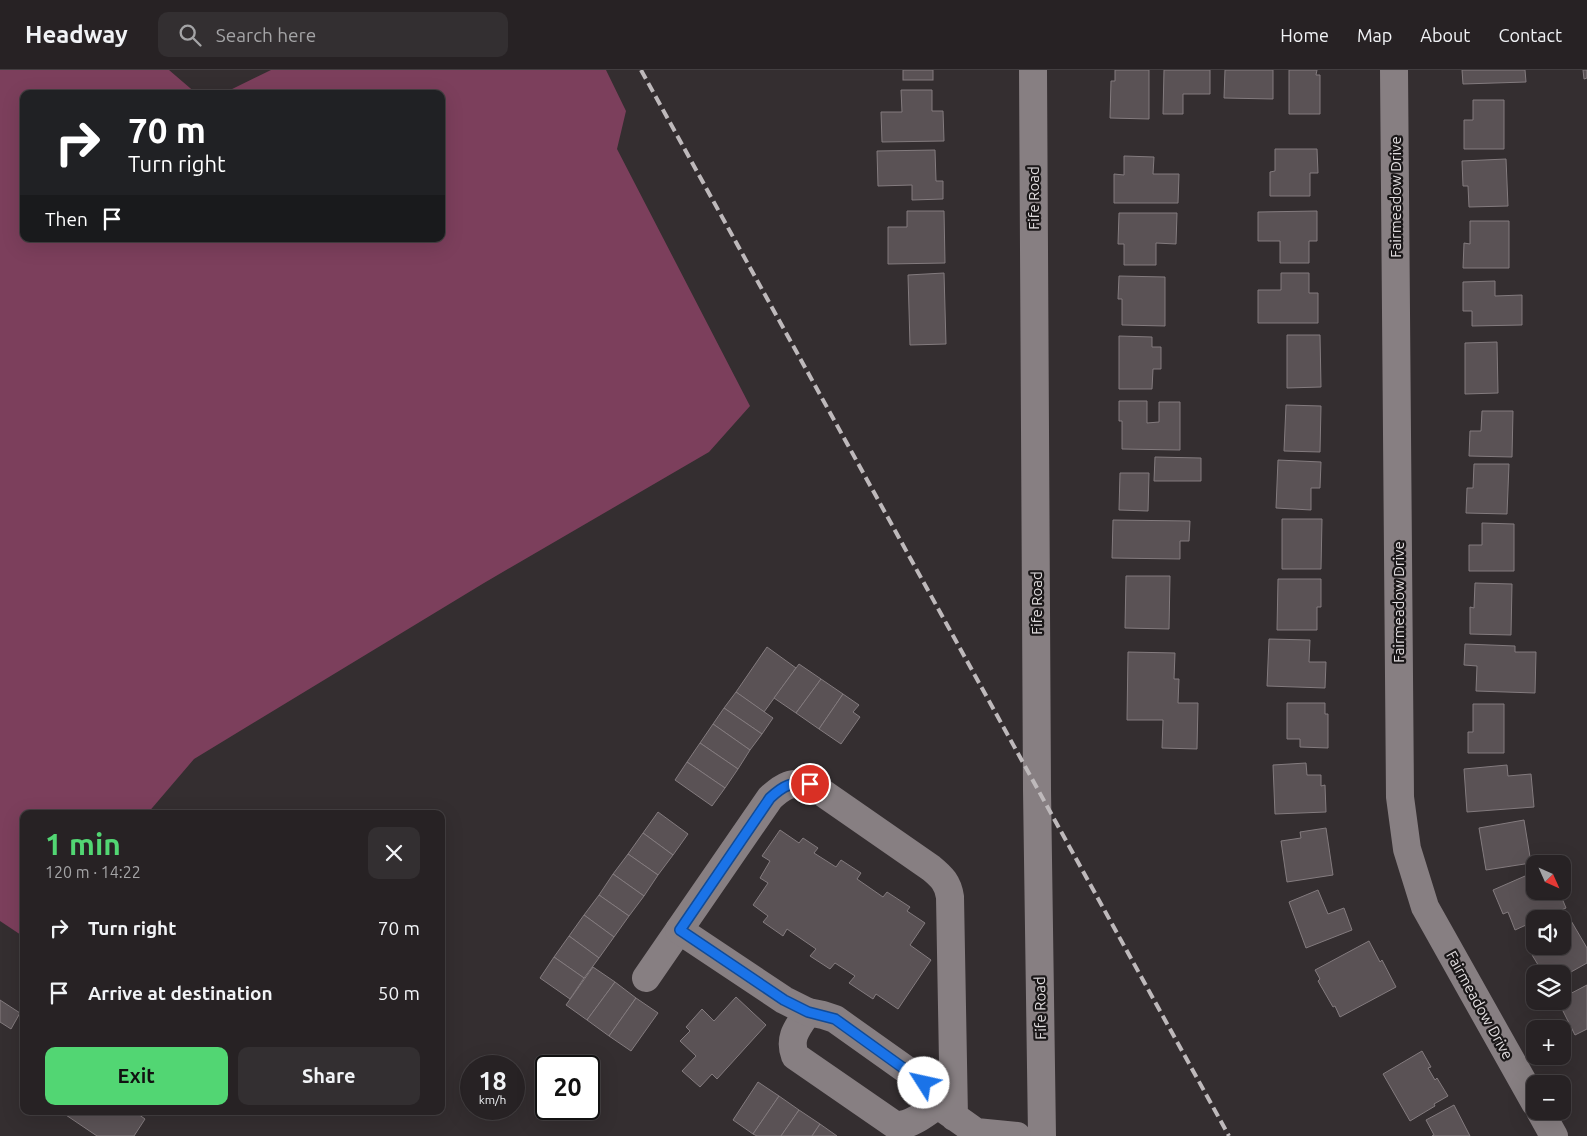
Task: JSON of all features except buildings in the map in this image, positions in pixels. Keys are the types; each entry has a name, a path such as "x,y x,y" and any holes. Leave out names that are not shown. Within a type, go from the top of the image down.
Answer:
{"street":[{"name":"Fife Road","path":"1033,70 1037,790 1042,1136"},
{"name":"Fairmeadow Drive","path":"1394,70 1400,797 1404,832 1407,849 1425,907 1526,1087"},
{"path":"646,978 770,798 782,787 796,783 810,784 931,868 940,875 948,886 950,907 946,1111"},
{"path":"680,930 784,1000 808,1012 835,1019 924,1083 946,1111 976,1132 1017,1136"},
{"path":"808,1012 794,1033 792,1048 795,1056 895,1125 902,1126 946,1111"},
{"path":"1545,1120 1554,1136"}],"shaded area":[{"path":"0,70 169,70 192,90 20,90 20,242 445,242 445,90 230,90 271,70 606,70 626,111 617,149 750,406 709,452 484,583 194,759 150,810 20,810 20,934 0,921"}],"railway":[{"path":"641,70 1229,1136"}],"route":[{"path":"810,784 796,783 782,787 770,798 680,930 784,1000 808,1012 835,1019 924,1083"}]}
